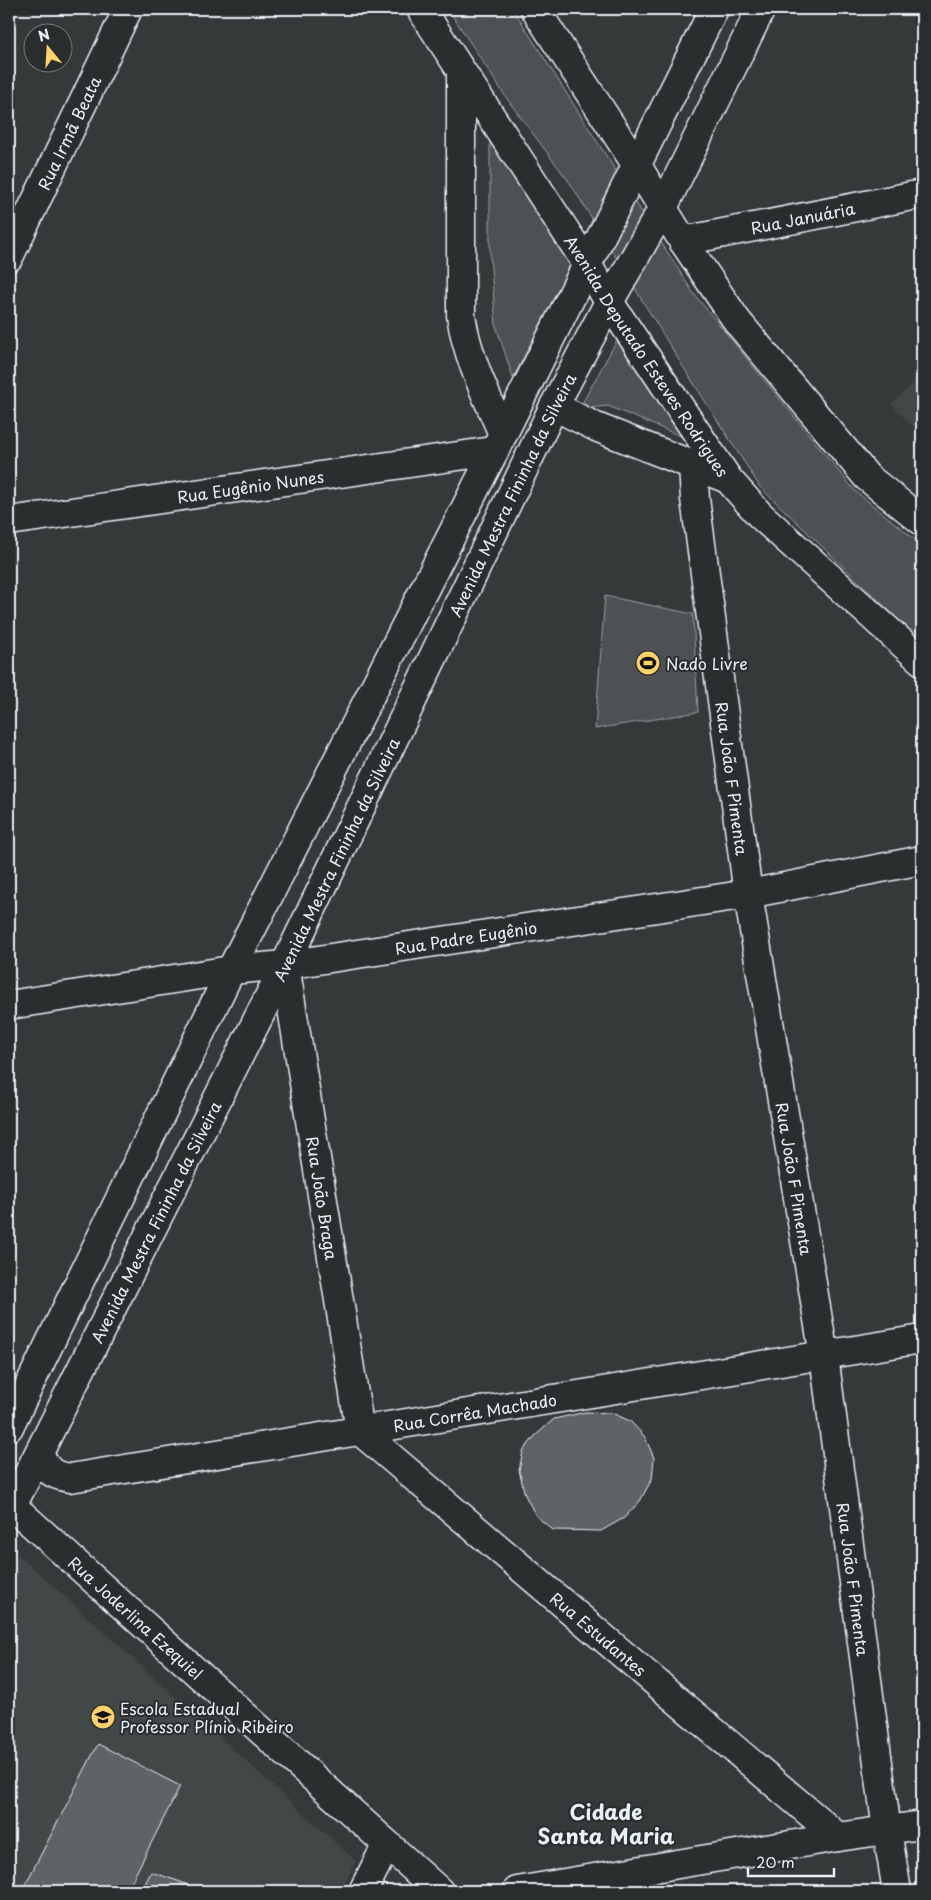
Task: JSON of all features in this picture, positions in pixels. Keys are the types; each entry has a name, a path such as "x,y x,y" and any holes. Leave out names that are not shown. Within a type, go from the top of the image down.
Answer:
{"street":[{"name":"Rua Irmã Beata","path":"9,257 128,9"},
{"name":"Avenida Deputado Esteves Rodrigues","path":"421,9 587,264 609,302 728,479 760,515 922,661"},
{"path":"535,9 636,164 683,241 737,321 867,477 922,521"},
{"path":"13,1418 231,970 714,9"},
{"name":"Avenida Mestra Fininha da Silveira","path":"10,1507 39,1454 284,965 554,406 609,302 663,208 761,9"},
{"path":"461,73 462,315 464,336 498,442"},
{"name":"Rua Januária","path":"683,241 922,194"},
{"path":"554,406 596,427 728,479"},
{"name":"Rua Eugênio Nunes","path":"9,521 498,442"},
{"name":"Rua João F Pimenta","path":"694,466 695,499 748,894 824,1356 887,1831 897,1891"},
{"name":"Rua Padre Eugênio","path":"9,1005 231,970 284,965 748,894 922,860"},
{"name":"Rua João Braga","path":"284,965 360,1431"},
{"name":"Rua Corrêa Machado","path":"13,1418 39,1454 48,1471 57,1476 70,1478 922,1339"},
{"name":"Rua Estudantes","path":"360,1431 838,1837"},
{"name":"Rua Joderlina Ezequiel","path":"10,1507 439,1891"},
{"path":"517,1891 838,1837 922,1825"},
{"path":"363,1891 386,1844"}],"shaded area":[{"path":"448,9 513,9 694,294 855,491 922,545 922,642 760,487 570,183 510,103"},
{"path":"490,132 575,257 513,378 496,326 490,256"},
{"path":"622,331 690,440 608,406 579,409"},
{"path":"922,374 922,436 891,404"},
{"name":"Nado Livre","path":"605,596 693,614 698,712 595,729"},
{"name":"Escola Estadual Professor Plínio Ribeiro","path":"18,1554 356,1861 341,1891 9,1891 9,1574"}],"building":[{"path":"586,1412 612,1413 630,1421 645,1437 654,1458 652,1479 640,1501 624,1518 601,1531 553,1530 536,1516 525,1495 519,1470 523,1451 535,1436 554,1419"},
{"path":"98,1744 180,1786 127,1891 22,1891"},
{"path":"151,1872 202,1891 144,1891 142,1890"}],"place":[{"name":"Nado Livre","path":"648,663"},
{"name":"Escola Estadual Professor Plínio Ribeiro","path":"103,1717"}],"district":[{"name":"Cidade Santa Maria","path":"606,1823"}]}
